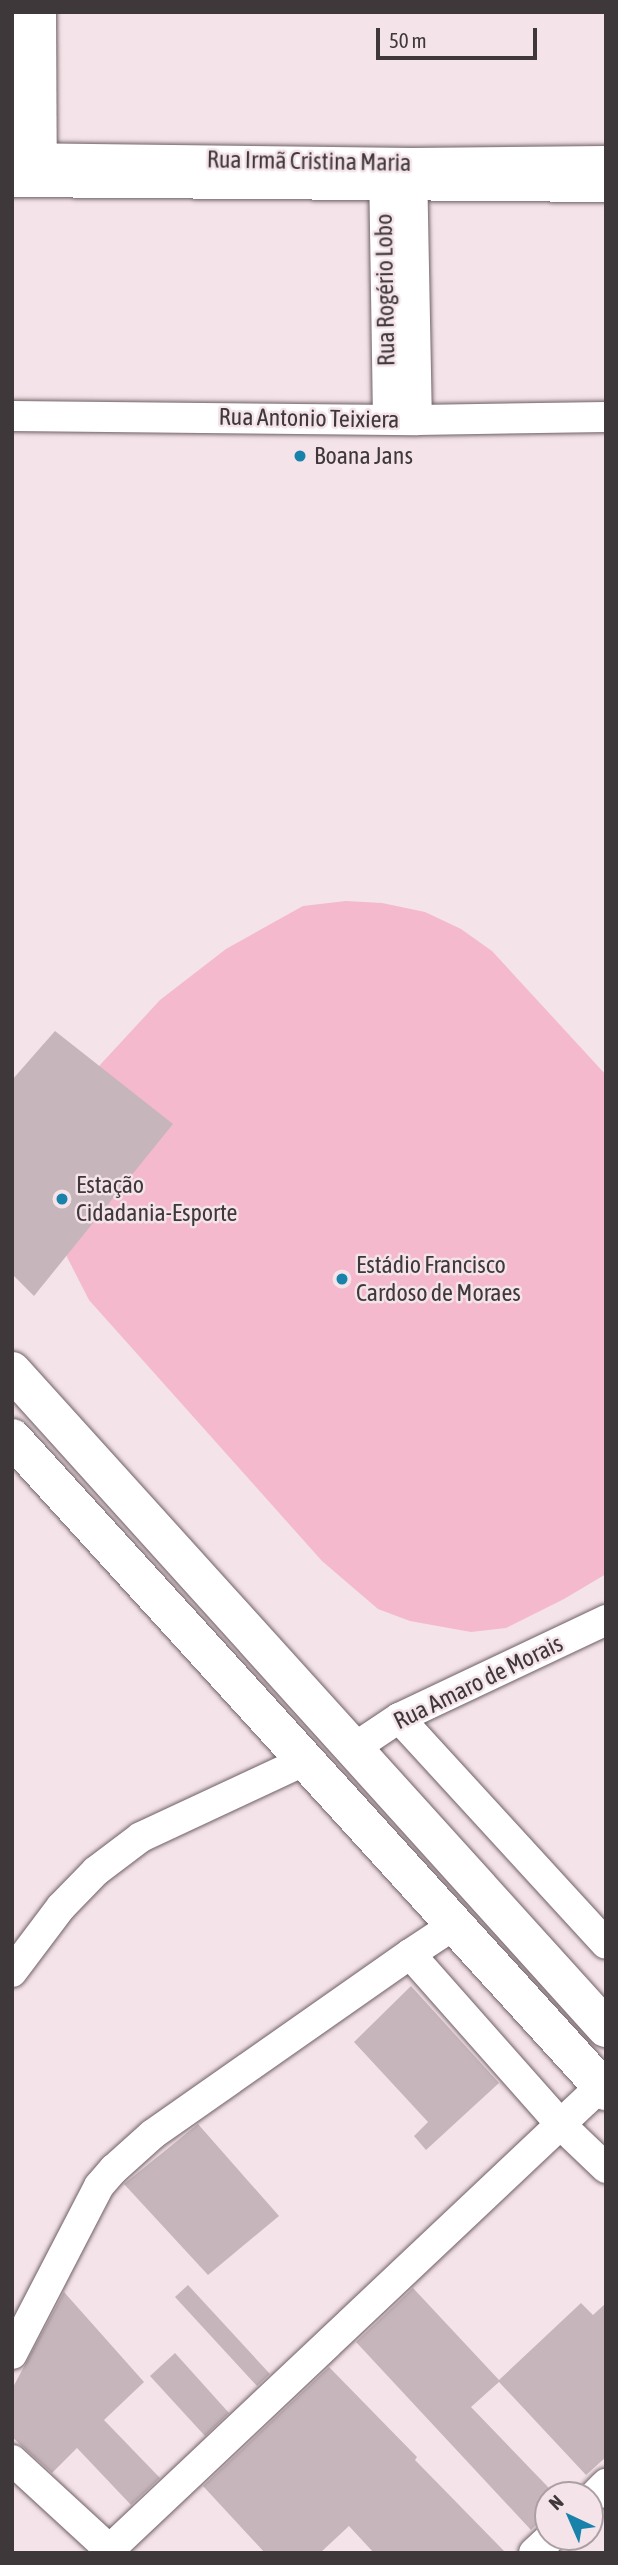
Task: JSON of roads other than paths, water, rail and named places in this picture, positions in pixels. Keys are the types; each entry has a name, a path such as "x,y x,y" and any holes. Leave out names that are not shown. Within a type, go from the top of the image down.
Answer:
{"main road":[{"path":"12,1371 606,2028"},
{"path":"15,1445 306,1760 603,2089"}],"street":[{"path":"19,12 24,170"},
{"path":"24,170 41,12"},
{"name":"Rua Irmã Cristina Maria","path":"24,170 597,174"},
{"name":"Rua Rogério Lobo","path":"398,173 402,419"},
{"name":"Rua Antonio Teixiera","path":"12,415 402,419 606,417"},
{"name":"Rua Amaro de Morais","path":"354,1748 399,1718 606,1620"},
{"path":"399,1718 602,1932"},
{"path":"12,1972 61,1907 96,1871 141,1837 306,1760"},
{"path":"12,2354 99,2186 114,2169 153,2134 454,1925"},
{"path":"410,1954 562,2126 606,2168"},
{"path":"12,2460 109,2552 603,2089"}],"place":[{"name":"Boana Jans","path":"300,456"},
{"name":"Estação Cidadania-Esporte","path":"62,1199"},
{"name":"Estádio Francisco Cardoso de Moraes","path":"342,1279"}]}
